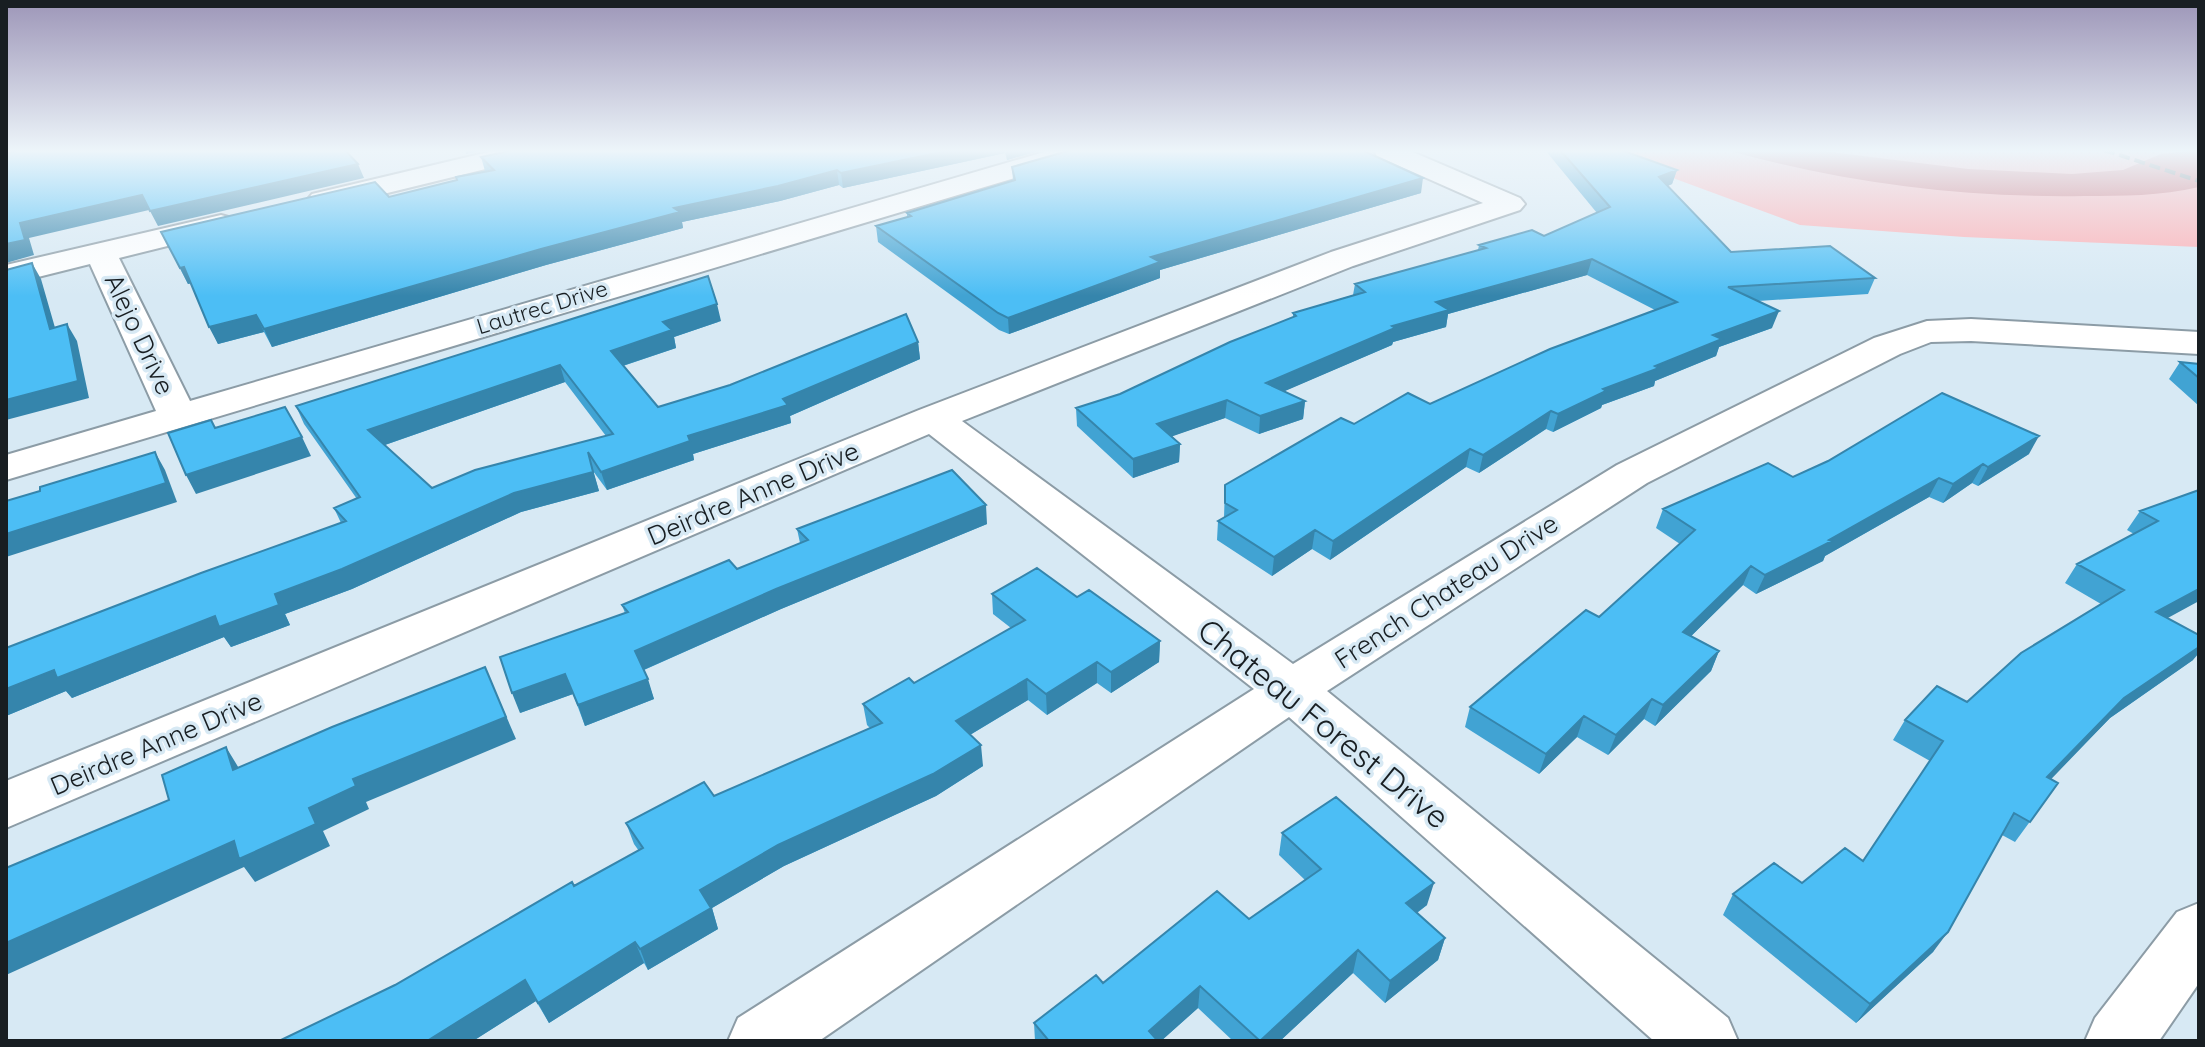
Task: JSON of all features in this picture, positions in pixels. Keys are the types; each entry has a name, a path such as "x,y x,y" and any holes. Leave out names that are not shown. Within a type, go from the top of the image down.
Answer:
{"street":[{"path":"298,205 316,199"},
{"name":"Lautrec Drive","path":"6,468 914,199"},
{"name":"Deirdre Anne Drive","path":"6,805 933,418 1342,259 1510,204 1498,199"},
{"path":"6,275 253,216"},
{"name":"Alejo Drive","path":"101,253 178,416"},
{"name":"French Chateau Drive","path":"762,1041 1291,690 1632,474 1887,346 1927,332 1971,330 2199,343"},
{"name":"Chateau Forest Drive","path":"933,418 1291,690 1704,1041"},
{"path":"2119,1041 2199,931"}],"shaded area":[{"path":"1729,199 2199,199 2199,247 1964,237 1800,225"}],"building":[{"path":"6,199 125,199 20,223 25,240 6,244"},
{"path":"144,199 204,199 150,211"},
{"path":"303,199 717,199 674,208 680,212 264,329 256,315 209,327 184,267 180,268 161,232"},
{"path":"953,199 1351,199 1151,257 1160,262 1008,318 876,226 911,216 907,213"},
{"path":"1603,199 1680,199 1731,252 1830,246 1875,278 1728,287 1779,311 1713,335 1722,339 1603,389 1606,391 1558,414 1551,411 1483,455 1470,449 1333,541 1315,530 1274,557 1218,521 1237,510 1225,503 1225,485 1341,418 1354,424 1408,393 1430,404 1550,349 1677,302 1592,259 1436,302 1449,310 1392,326 1395,328 1266,383 1305,401 1260,416 1227,400 1157,424 1180,444 1133,459 1076,408 1120,394 1230,342 1296,316 1293,313 1365,292 1355,284 1486,248 1479,245 1532,230 1544,236 1610,207"},
{"path":"32,263 50,329 67,324 78,381 6,400 6,270"},
{"path":"708,276 717,304 663,322 672,330 611,351 658,407 730,385 906,314 918,342 783,399 788,405 688,436 690,441 601,472 588,452 593,472 514,493 342,569 275,594 279,605 219,627 215,616 57,678 54,670 6,689 6,648 346,521 334,508 360,497 296,406","holes":["560,365 613,434 475,470 432,488 368,430"]},
{"path":"2180,362 2199,364 2199,378"},
{"path":"1942,393 2039,436 1988,467 1983,464 1953,484 1939,478 1829,540 1832,541 1765,575 1751,566 1683,632 1719,651 1663,705 1652,699 1616,735 1584,716 1546,754 1470,707 1586,610 1599,617 1695,530 1663,509 1768,463 1793,477 1828,461"},
{"path":"285,407 302,437 186,475 168,433 211,420 215,428"},
{"path":"155,452 166,483 6,534 6,501 40,491 40,487"},
{"path":"952,470 986,505 776,589 635,651 648,679 578,705 565,674 512,693 500,657 628,612 622,605 729,560 737,569 808,540 797,529"},
{"path":"2199,490 2199,589 2156,612 2199,635 2199,647 2124,698 2047,777 2058,783 2030,822 2014,813 1948,932 1870,1004 1733,894 1774,863 1802,883 1845,848 1863,861 1943,741 1905,720 1937,686 1967,702 2021,653 2124,590 2077,564 2158,521 2140,511"},
{"path":"1037,568 1077,597 1089,590 1160,641 1111,672 1097,662 1046,694 1027,679 956,721 981,745 933,774 778,845 700,890 711,908 640,949 635,942 538,1003 525,980 427,1041 279,1041 395,985 572,882 574,886 643,848 626,823 704,782 714,796 882,723 863,704 909,678 914,683 1025,620 992,594"},
{"path":"485,667 506,717 353,779 356,786 309,808 316,824 239,859 234,841 6,943 6,868 169,800 162,775 226,747 233,770"},
{"path":"1336,797 1434,883 1406,903 1445,938 1390,981 1358,950 1260,1041 1200,986 1149,1031 1158,1041 1049,1041 1034,1023 1096,975 1103,983 1217,891 1249,919 1321,869 1282,833"}]}
